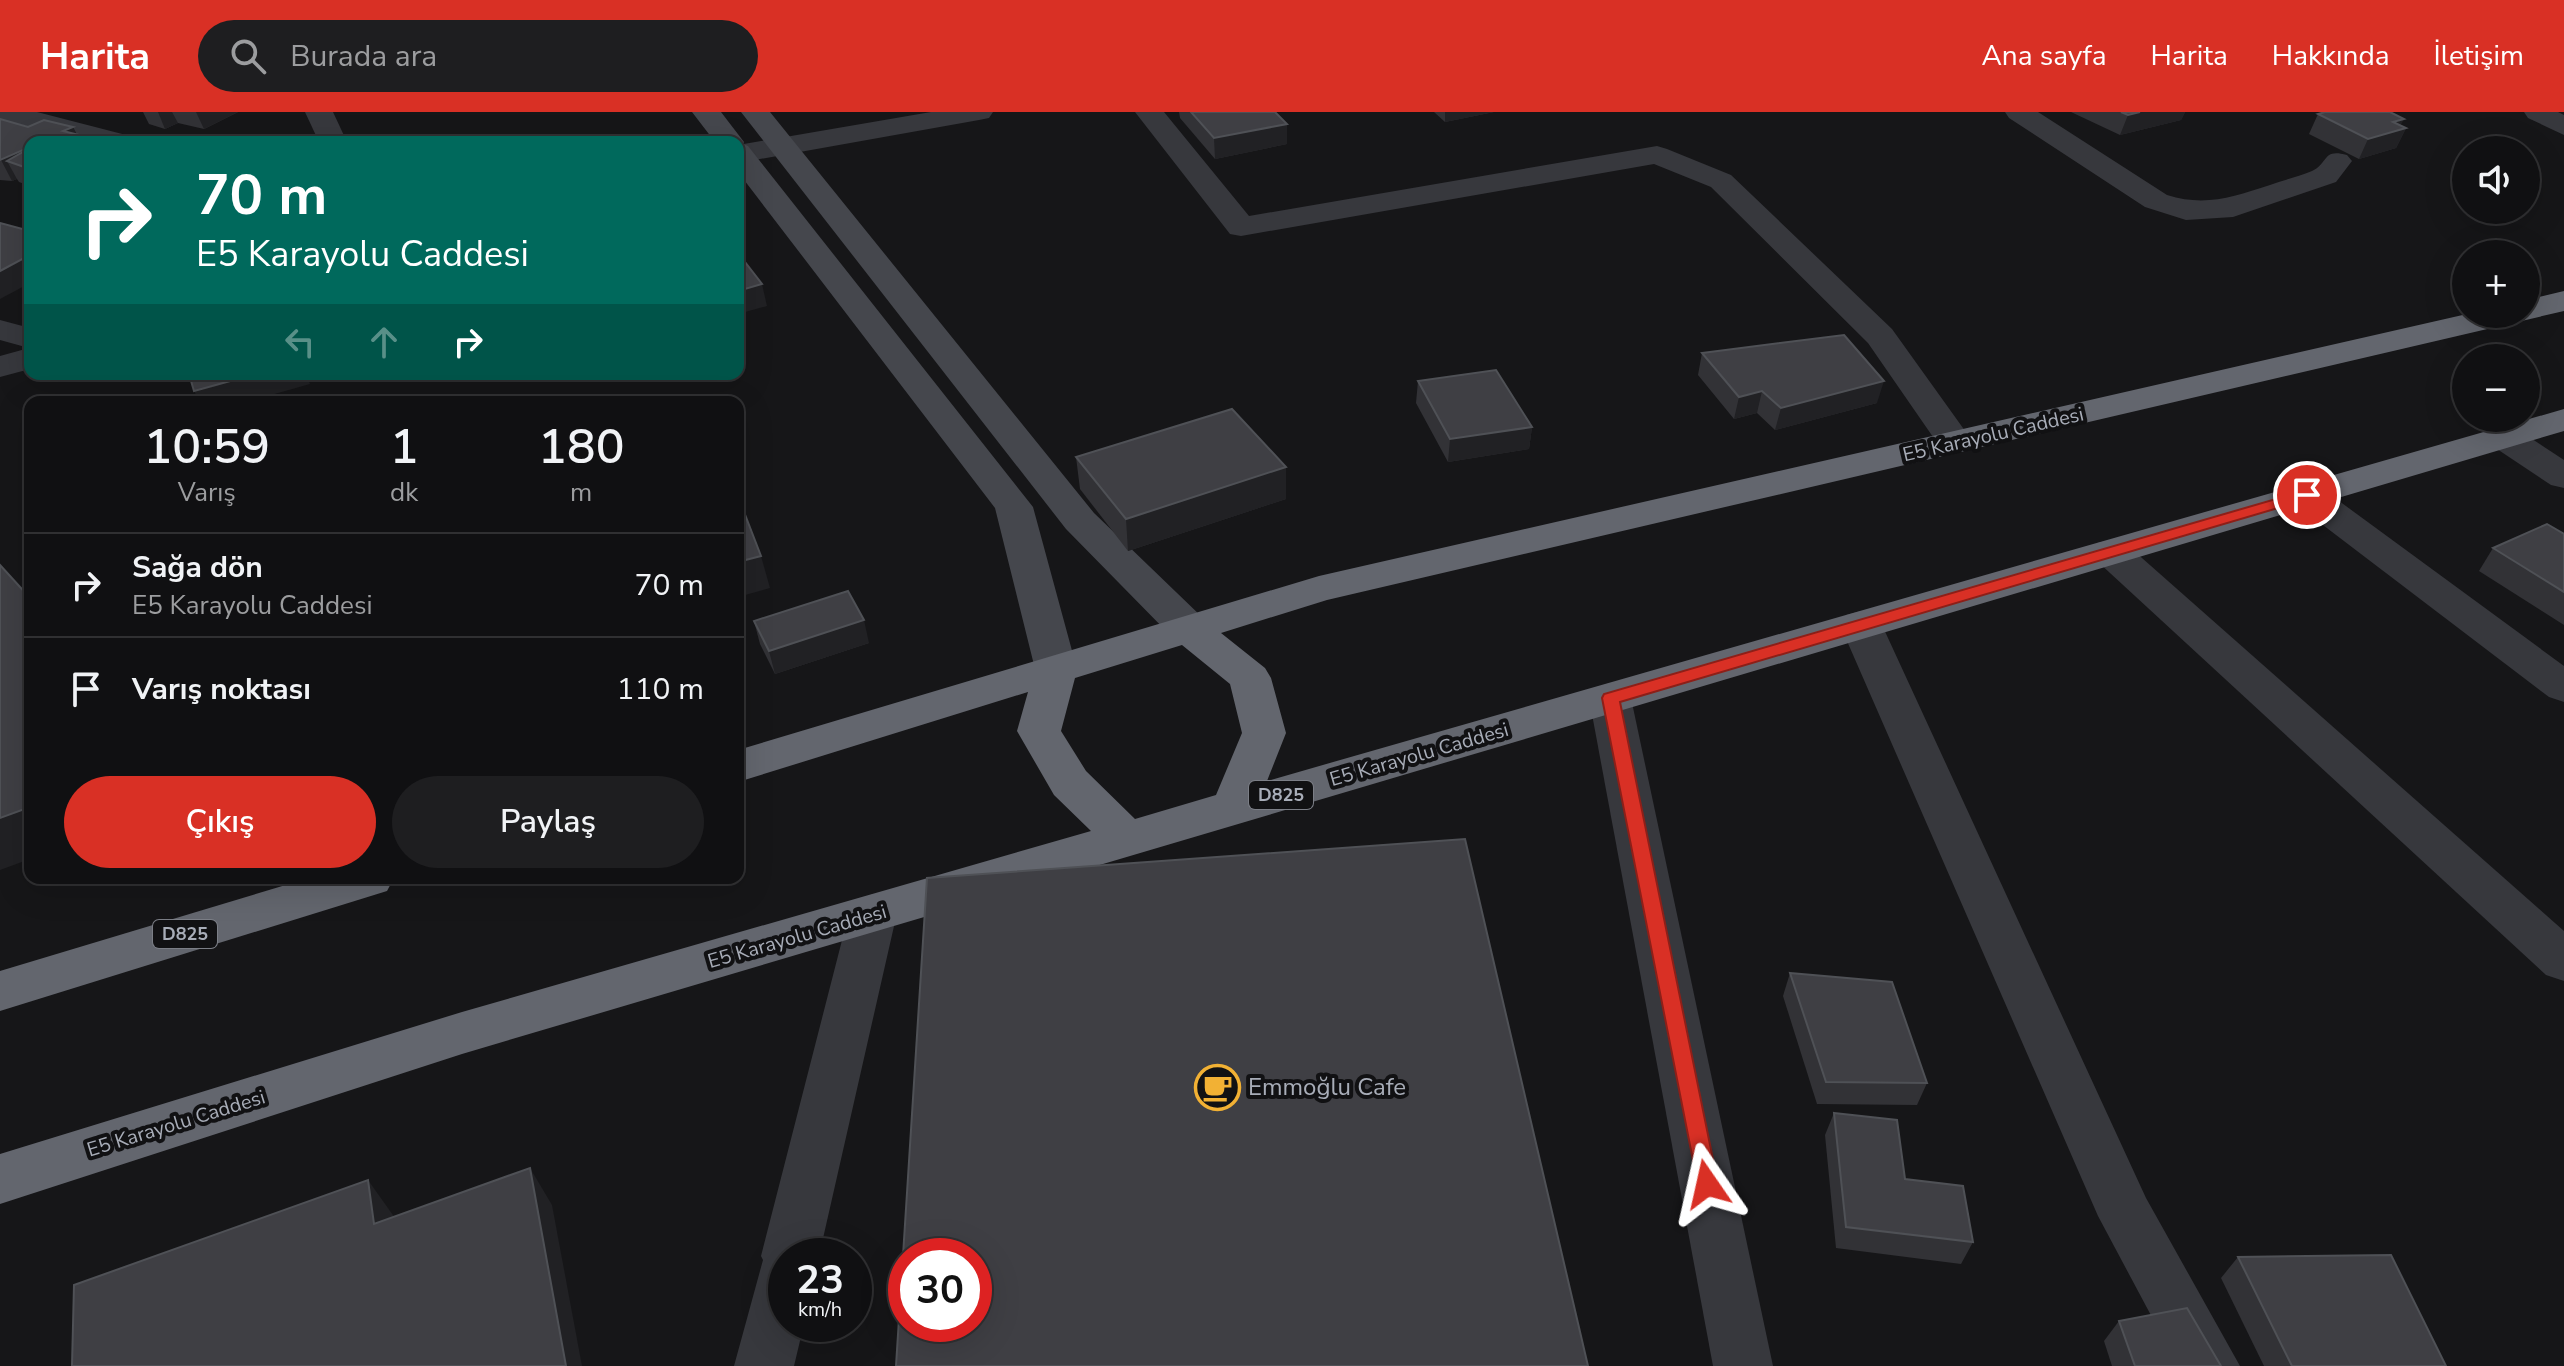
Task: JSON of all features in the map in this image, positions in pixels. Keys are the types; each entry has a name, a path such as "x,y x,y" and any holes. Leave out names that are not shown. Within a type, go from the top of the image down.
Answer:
{"highway":[{"path":"2540,307 2564,301"},
{"name":"E5 Karayolu Caddesi","path":"744,764 1319,589 2452,327"},
{"name":"E5 Karayolu Caddesi","path":"0,1179 462,1033 2564,420"},
{"path":"1189,629 1250,678 1264,733 1233,809"},
{"path":"1056,669 1039,731 1070,783 1127,839"},
{"name":"D825","path":"0,991 350,884"}],"street":[{"path":"4,112 97,136"},
{"path":"319,112 330,136"},
{"path":"706,112 724,136"},
{"path":"755,112 1080,521 1189,629"},
{"path":"744,150 979,112"},
{"path":"1149,112 1241,227 1539,173 1657,155 1670,160 1721,181 1880,336 1955,442"},
{"path":"2019,112 2156,201 2186,211 2222,211 2326,176 2337,161"},
{"path":"2538,112 2564,127"},
{"path":"744,161 1014,507 1056,669"},
{"path":"0,330 24,336"},
{"path":"0,367 24,360"},
{"path":"2504,437 2564,477"},
{"path":"2307,495 2564,687"},
{"path":"2111,552 2564,961"},
{"path":"1861,625 2126,1216 2210,1366"},
{"path":"1610,698 1743,1366"},
{"path":"794,1238 873,913"},
{"path":"764,1366 770,1342"}],"building":[{"path":"1191,112 1275,112 1287,124 1214,138"},
{"path":"2390,112 2404,119 2393,122 2406,128 2368,139 2318,114"},
{"path":"0,119 28,127 44,120 73,127 63,131 83,136 24,136 24,150 0,160"},
{"path":"24,151 24,167 7,161"},
{"path":"0,223 24,229 24,258 0,271"},
{"path":"744,261 762,284 744,289"},
{"path":"1844,335 1884,381 1781,408 1762,391 1739,397 1702,353"},
{"path":"1496,370 1532,427 1450,439 1418,381"},
{"path":"191,380 234,380 194,391"},
{"path":"1232,409 1286,467 1126,519 1076,457"},
{"path":"744,512 761,556 744,560"},
{"path":"2547,524 2564,534 2564,592 2493,548"},
{"path":"0,565 24,591 24,809 0,818"},
{"path":"848,591 864,620 769,651 754,621"},
{"name":"Emmoğlu Cafe","path":"1465,839 1588,1366 896,1366 898,1342 992,1342 992,1238 904,1238 927,878"},
{"path":"1790,973 1892,982 1927,1083 1826,1082"},
{"path":"1834,1113 1897,1120 1905,1179 1963,1186 1973,1242 1846,1227"},
{"path":"530,1168 566,1366 72,1366 74,1285 368,1180 374,1224"},
{"path":"2391,1255 2446,1366 2292,1366 2238,1257"},
{"path":"2187,1308 2221,1366 2135,1366 2119,1321"}],"place":[{"name":"Emmoğlu Cafe","path":"1217,1087"}],"route":[{"path":"1707,1184 1610,698 2307,495"}]}
